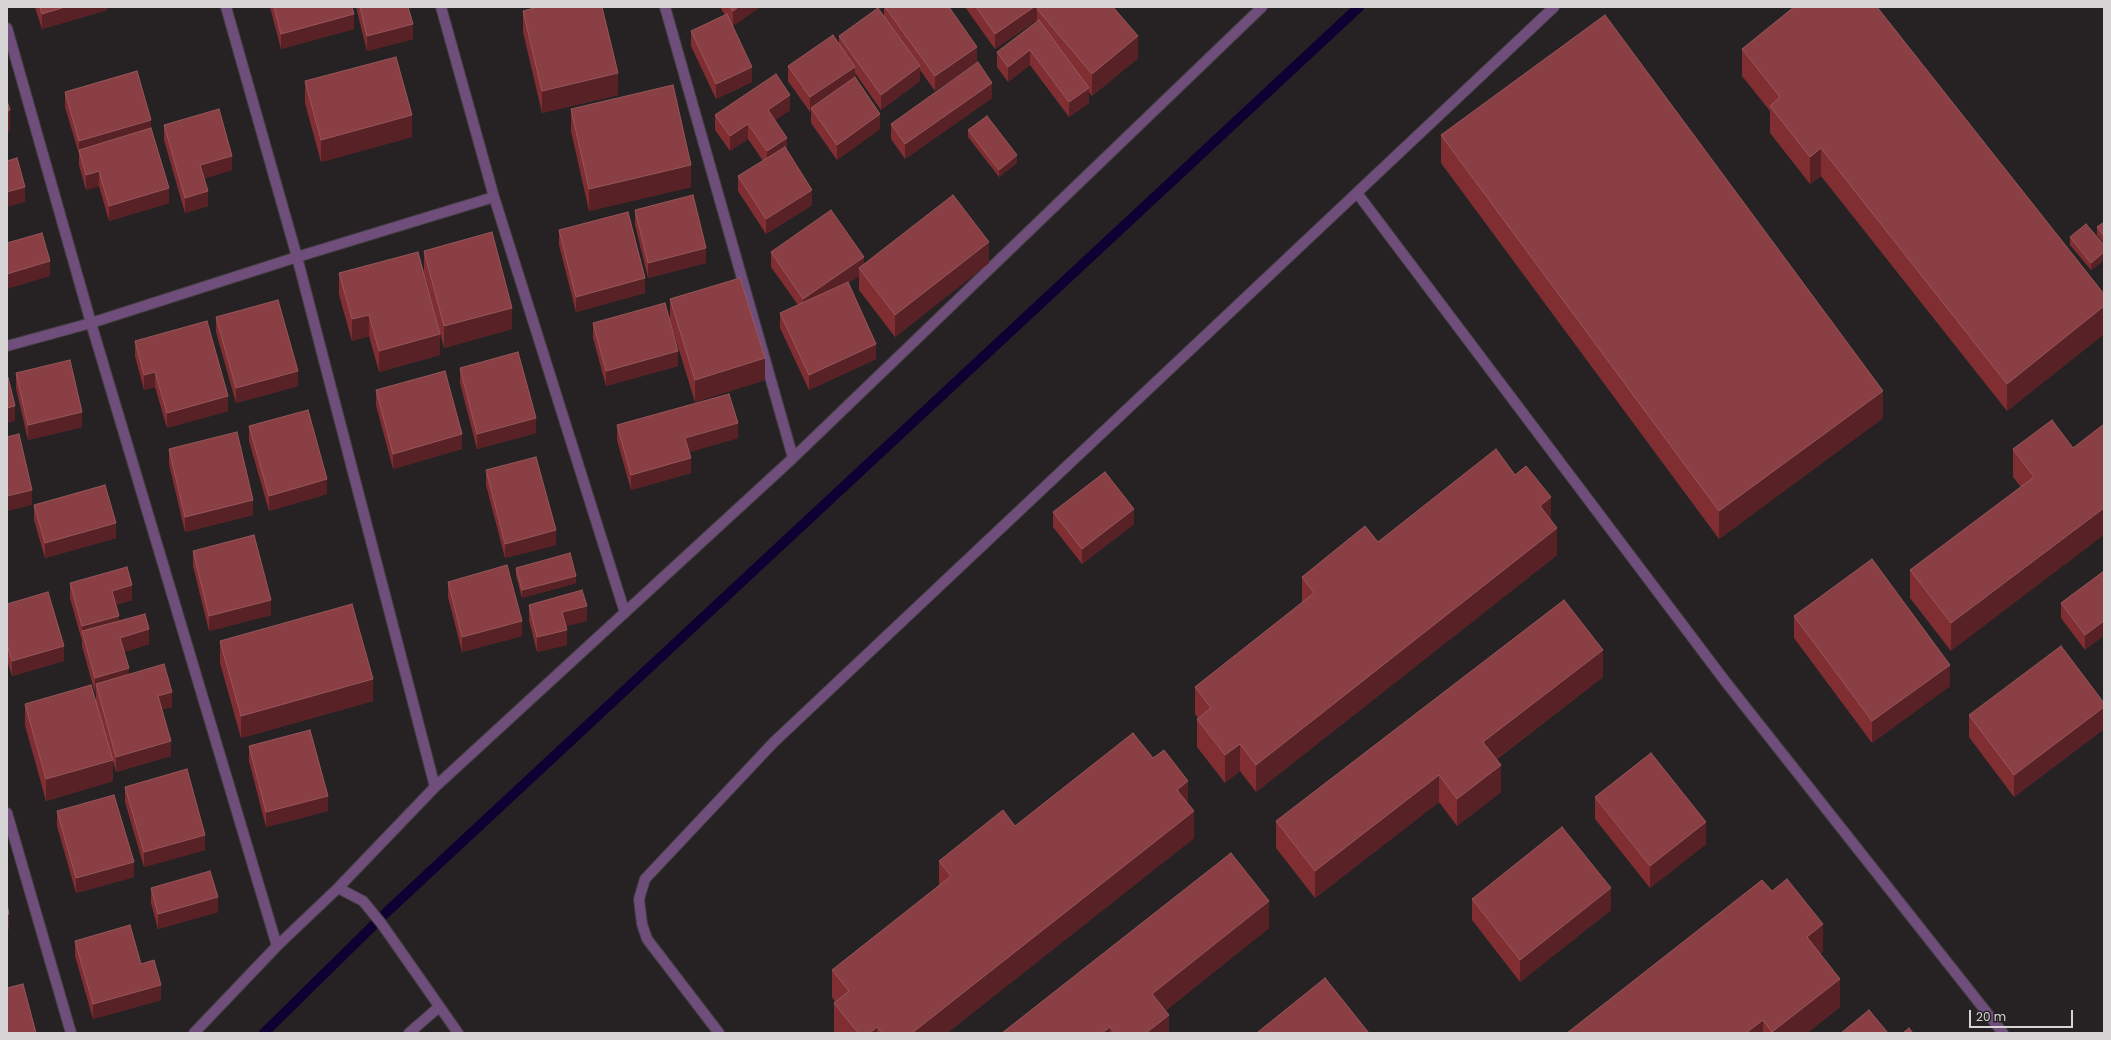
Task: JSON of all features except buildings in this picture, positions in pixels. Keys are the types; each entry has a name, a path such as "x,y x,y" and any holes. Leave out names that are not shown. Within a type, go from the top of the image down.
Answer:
{"street":[{"path":"226,7 297,257 435,787"},
{"path":"441,7 494,197 625,613"},
{"path":"665,7 793,458"},
{"path":"194,1033 277,946 338,888 435,787 793,458 1262,7"},
{"path":"719,1033 647,939 642,924 639,898 645,879 774,742 1554,7"},
{"path":"7,28 91,323 277,946"},
{"path":"1358,193 1725,681 2003,1033"},
{"path":"7,346 91,323 297,257 494,197"},
{"path":"7,813 71,1033"},
{"path":"338,888 363,900 424,982 439,1007 458,1033"},
{"path":"409,1033 439,1007"}],"waterway":[{"path":"264,1033 390,909 1359,7"}]}
